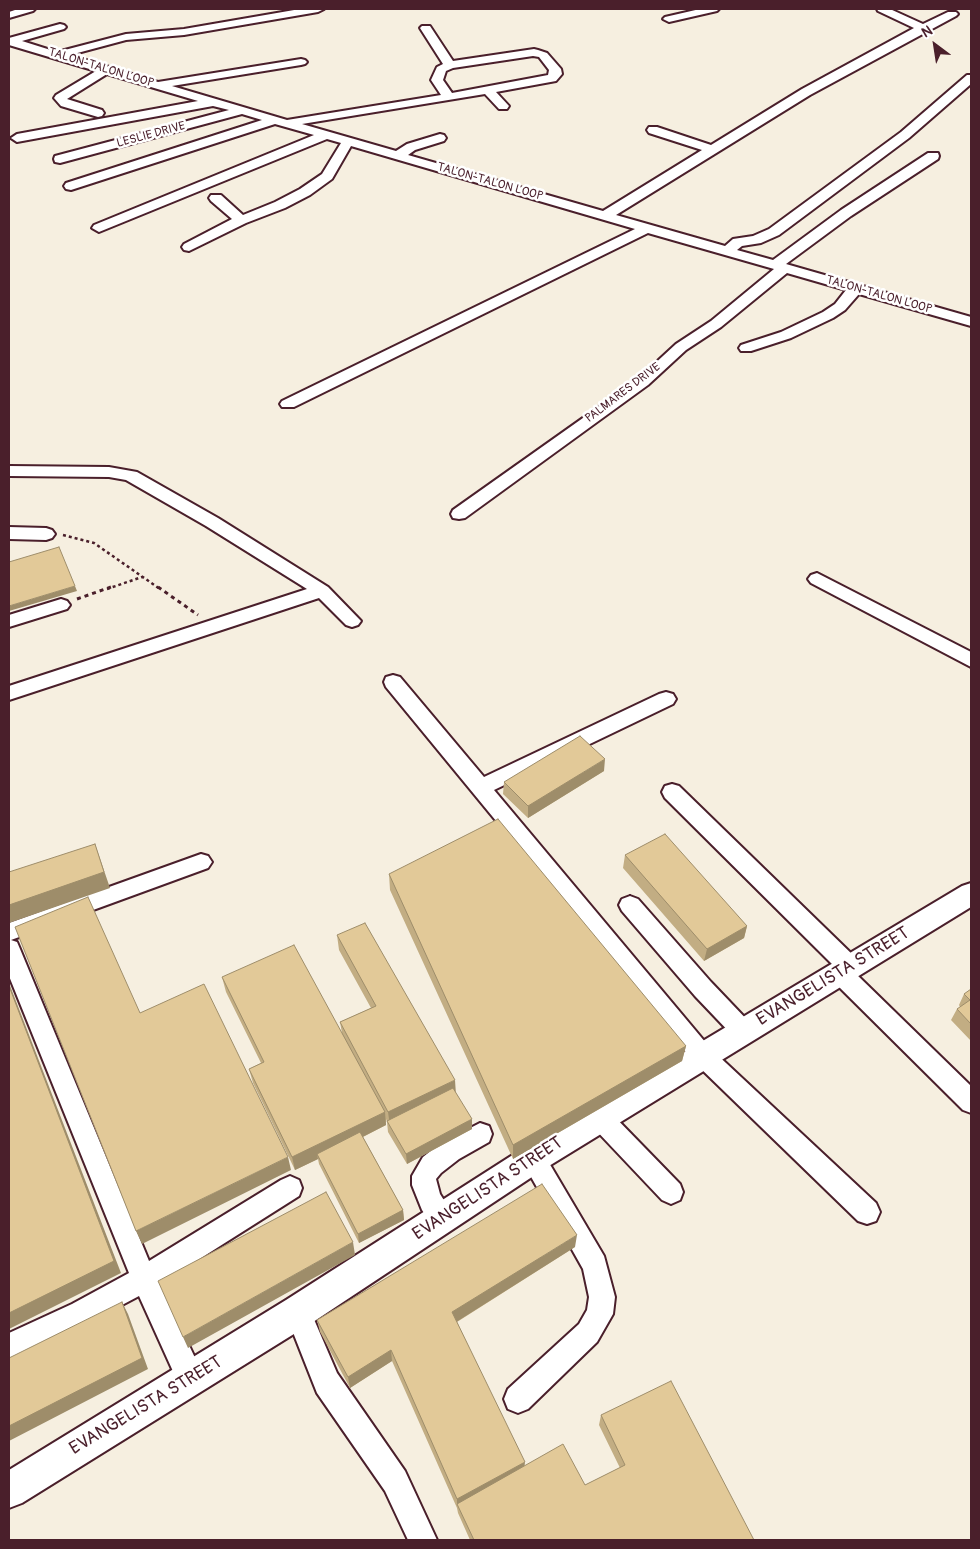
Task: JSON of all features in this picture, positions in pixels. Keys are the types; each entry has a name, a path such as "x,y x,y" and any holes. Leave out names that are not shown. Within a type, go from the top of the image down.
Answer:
{"main road":[{"name":"EVANGELISTA STREET","path":"9,1490 298,1312 533,1159 844,969 971,894"}],"street":[{"path":"9,15 29,9"},
{"path":"58,55 126,37 184,32 318,9"},
{"path":"670,19 714,9"},
{"path":"882,9 923,28"},
{"path":"604,216 820,84 952,14"},
{"path":"10,41 60,27"},
{"path":"426,28 450,65"},
{"name":"TALON-TALON LOOP","path":"10,41 213,102 971,322"},
{"path":"10,55 32,47"},
{"path":"71,186 280,121 449,97 552,78 556,74 555,69 544,55 534,52 450,65 442,69 437,80 449,97"},
{"path":"156,85 301,62"},
{"path":"98,113 65,103 60,98 104,70"},
{"path":"727,251 738,242 756,240 774,232 905,135 971,78"},
{"path":"487,89 503,106"},
{"path":"17,138 213,102"},
{"name":"LESLIE DRIVE","path":"60,160 242,110"},
{"path":"653,130 711,149"},
{"path":"99,228 326,135"},
{"path":"398,156 411,147 440,138"},
{"path":"189,248 241,220 305,192 327,176 348,141"},
{"name":"PALMARES DRIVE","path":"459,514 643,382 681,347 716,324 779,266 846,213 933,156"},
{"path":"216,198 241,220"},
{"path":"288,404 647,228"},
{"path":"746,348 786,335 828,316 840,307 856,288"},
{"path":"9,471 108,472 131,476 212,522 322,591 352,621"},
{"path":"9,533 46,534"},
{"path":"817,579 971,660"},
{"path":"9,693 322,591"},
{"path":"9,621 61,605"},
{"path":"393,682 482,787 703,1056 867,1212"},
{"path":"482,787 666,699"},
{"path":"672,792 971,1102"},
{"path":"9,932 201,862"},
{"path":"630,905 703,989 743,1031"},
{"path":"9,949 144,1279 191,1379"},
{"path":"600,1118 671,1192"},
{"path":"443,1219 431,1202 424,1185 424,1176 432,1165 450,1150 480,1134"},
{"path":"518,1399 588,1333 600,1314 602,1298 595,1265 533,1159"},
{"path":"9,1347 81,1313 144,1279 290,1188"},
{"path":"298,1312 327,1383 395,1481 424,1540"}],"path":[{"path":"46,534 70,536 94,543 213,625"},
{"path":"61,605 142,577"}],"building":[{"path":"59,547 75,586 9,606 9,562"},
{"path":"580,736 605,759 528,806 504,782"},
{"path":"498,819 686,1046 513,1145 389,874"},
{"path":"665,834 747,926 707,949 625,855"},
{"path":"95,844 104,872 9,905 9,872"},
{"path":"88,897 140,1013 204,984 288,1157 136,1231 15,927"},
{"path":"365,923 455,1080 388,1112 340,1022 376,1006 337,935"},
{"path":"294,945 385,1112 292,1157 249,1069 264,1062 222,977"},
{"path":"9,986 114,1261 9,1313"},
{"path":"971,989 971,1024 957,1009 970,1000 964,994"},
{"path":"453,1088 472,1119 406,1154 387,1121"},
{"path":"360,1132 403,1210 358,1234 317,1154"},
{"path":"542,1184 577,1235 452,1312 525,1462 457,1499 391,1350 348,1377 317,1320"},
{"path":"326,1192 353,1242 183,1337 158,1281"},
{"path":"122,1302 142,1358 9,1426 9,1358"},
{"path":"671,1381 754,1540 474,1540 457,1504 563,1444 585,1485 625,1465 601,1415"}]}
